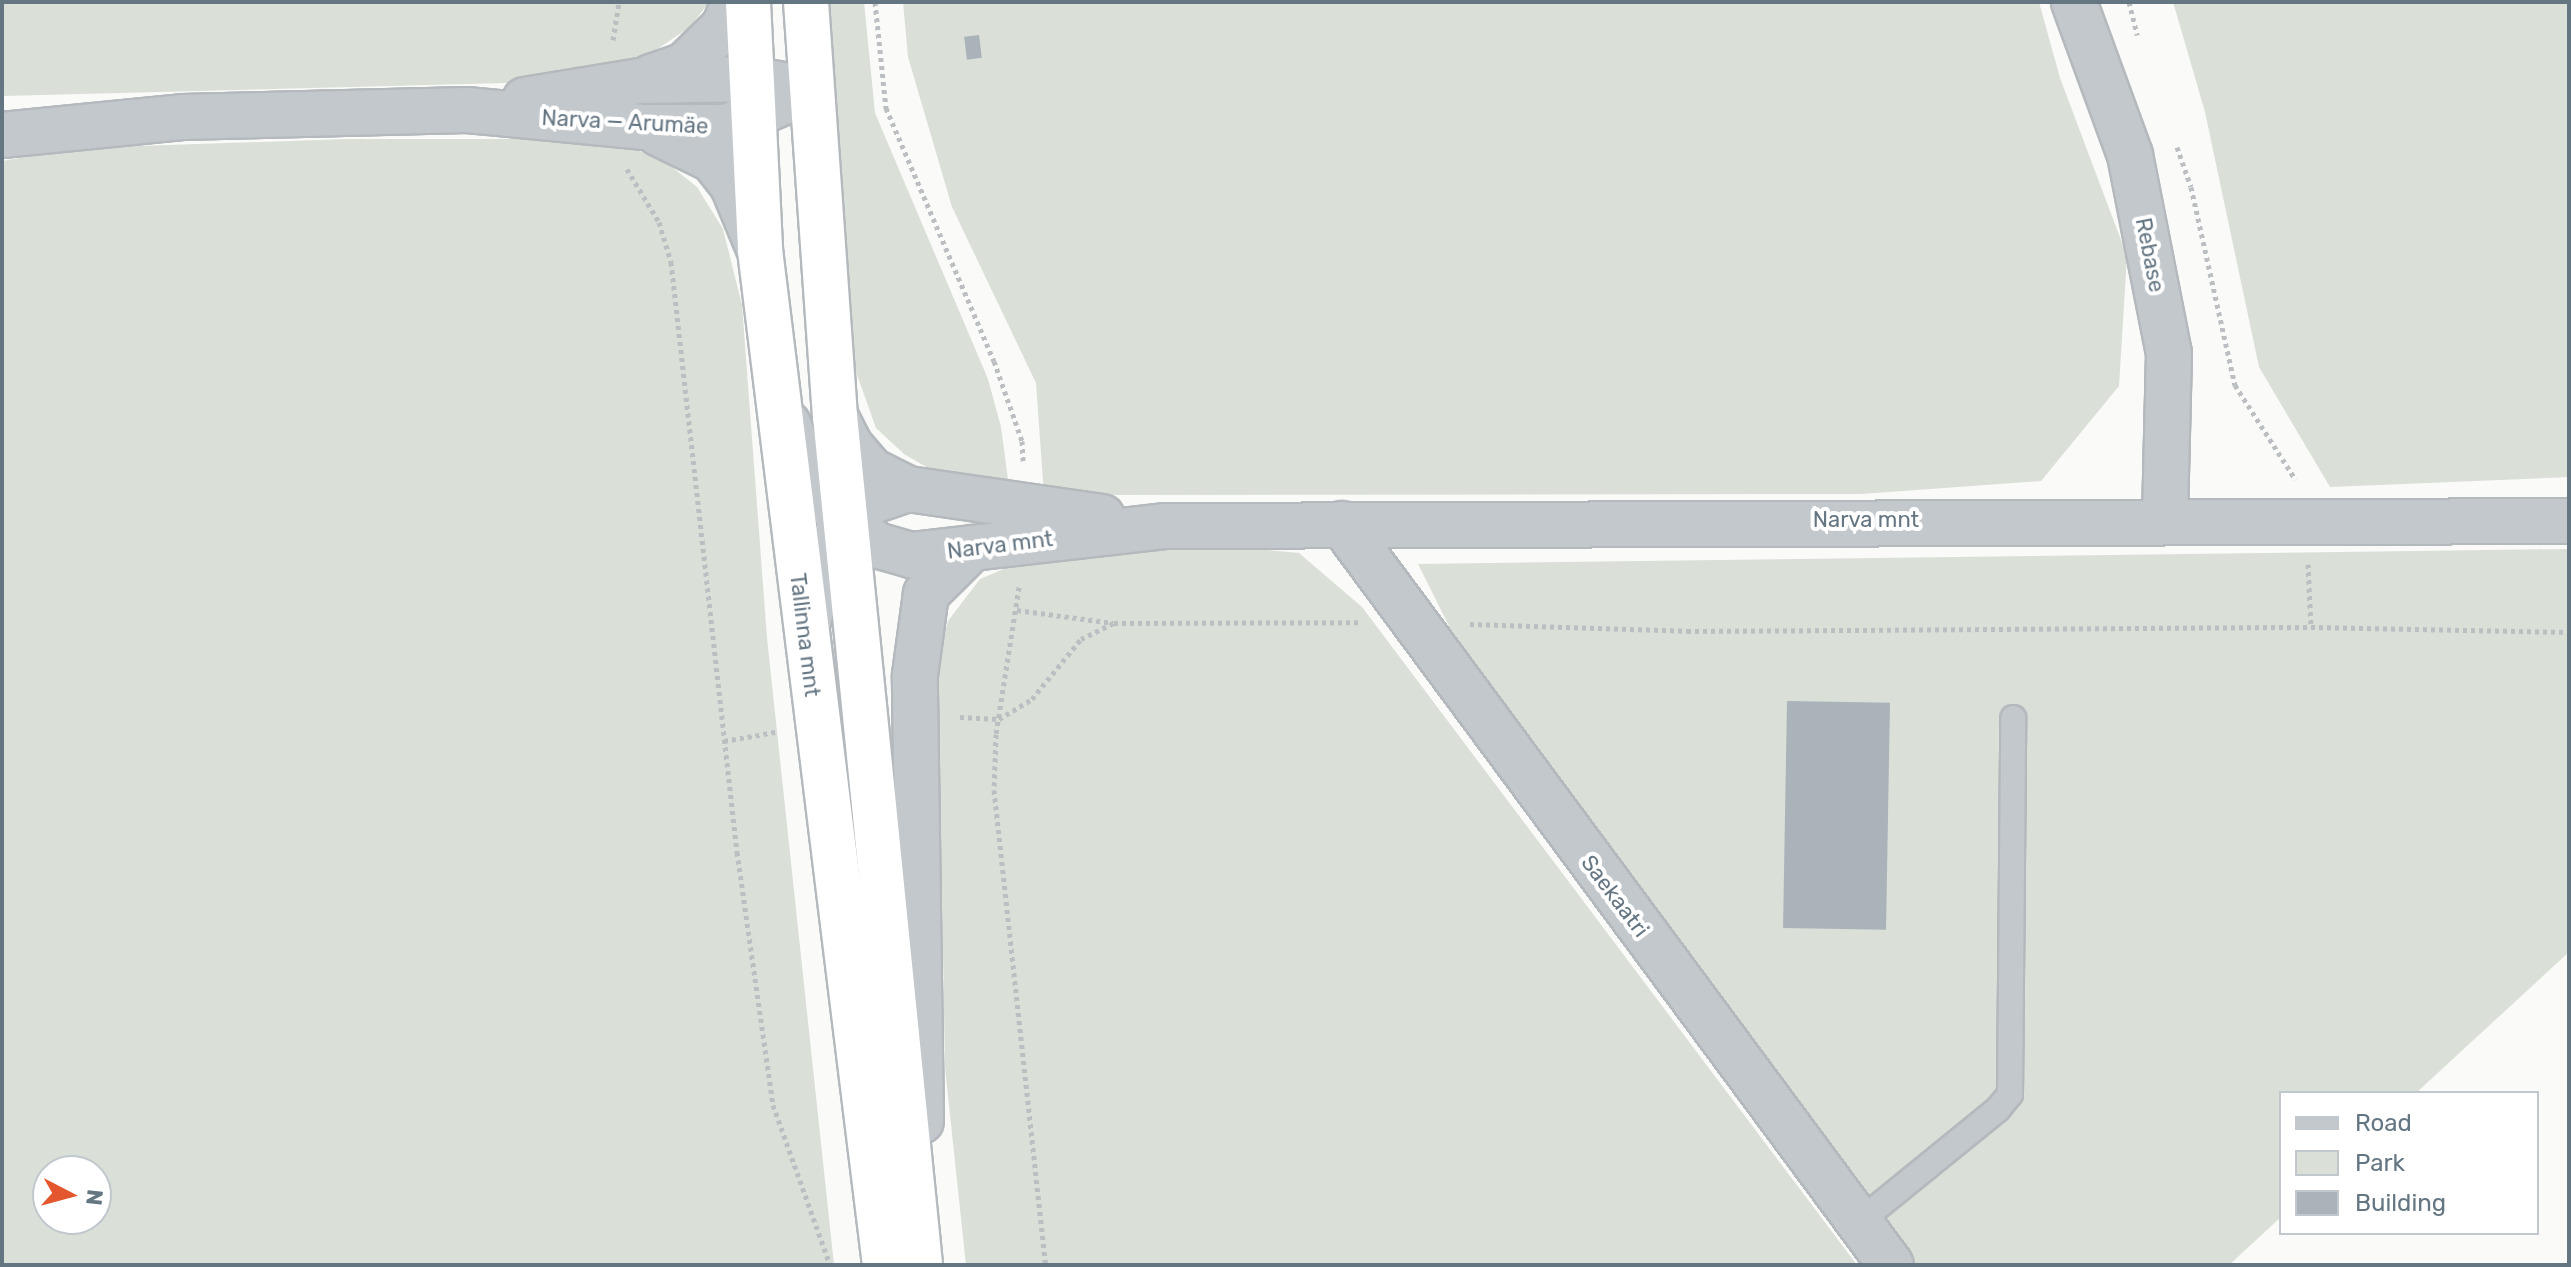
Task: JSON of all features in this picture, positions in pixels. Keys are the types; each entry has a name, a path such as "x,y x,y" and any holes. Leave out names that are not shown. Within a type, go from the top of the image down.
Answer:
{"highway":[{"name":"Tallinna mnt","path":"748,2 760,250 806,646 908,1258"},
{"path":"806,2 835,416 908,1258"}],"street":[{"path":"734,2 724,27 685,65 630,105 713,160 733,186 760,250"},
{"name":"Rebase","path":"2074,2 2130,155 2169,353 2165,518"},
{"name":"Narva — Arumäe","path":"2,135 182,117 630,105 727,127 751,99 811,90"},
{"name":"Narva mnt","path":"775,378 808,476 846,521 876,545 911,555 972,548 1025,523"},
{"path":"835,416 851,447 872,471 908,489"},
{"name":"Narva mnt","path":"806,646 818,575 846,521 873,501 908,489 1025,523 1164,526 2165,518 2569,521"},
{"name":"Saekaatri","path":"1342,524 1410,622 1891,1265"},
{"path":"908,1258 923,1014 915,675 926,594 972,548"}],"lane":[{"path":"1859,1222 1998,1109 2010,1094 2013,718"}],"path":[{"path":"619,2 614,18 630,105 621,155 659,222 671,262 730,788 773,1105 830,1265"},
{"path":"875,2 886,108 994,361 1022,441 1025,523 1017,610 999,719 994,790 1046,1265"},
{"path":"2129,2 2141,46"},
{"path":"2171,131 2191,187 2235,385 2293,468 2305,519 2311,627"},
{"path":"1017,610 1114,623 1410,622 1687,631 2311,627 2569,632"},
{"path":"999,719 1032,699 1081,639 1114,623"}],"green space":[{"path":"2,2 709,2 690,27 641,60 506,83 2,96"},
{"path":"825,2 864,2 875,113 988,379 1001,427 1011,502 940,475 904,454 876,428 845,341"},
{"path":"903,2 2039,2 2060,78 2127,256 2119,386 2041,481 1861,494 1044,495 1036,383 952,207 908,57"},
{"path":"2173,2 2569,2 2569,477 2330,487 2259,367 2205,112"},
{"path":"347,139 578,139 637,150 667,163 697,187 723,229 742,305 767,638 834,1265 2,1265 2,161 80,148"},
{"path":"1204,544 1299,553 1362,607 1857,1265 966,1265 945,1068 938,662 948,621 980,579 1051,549"},
{"path":"2569,549 2569,952 2418,1091 2279,1091 2279,1219 2229,1265 1913,1265 1477,682 1418,564"}],"building":[{"path":"979,35 982,58 967,60 964,37"},
{"path":"1787,701 1890,703 1886,930 1783,928"}]}
